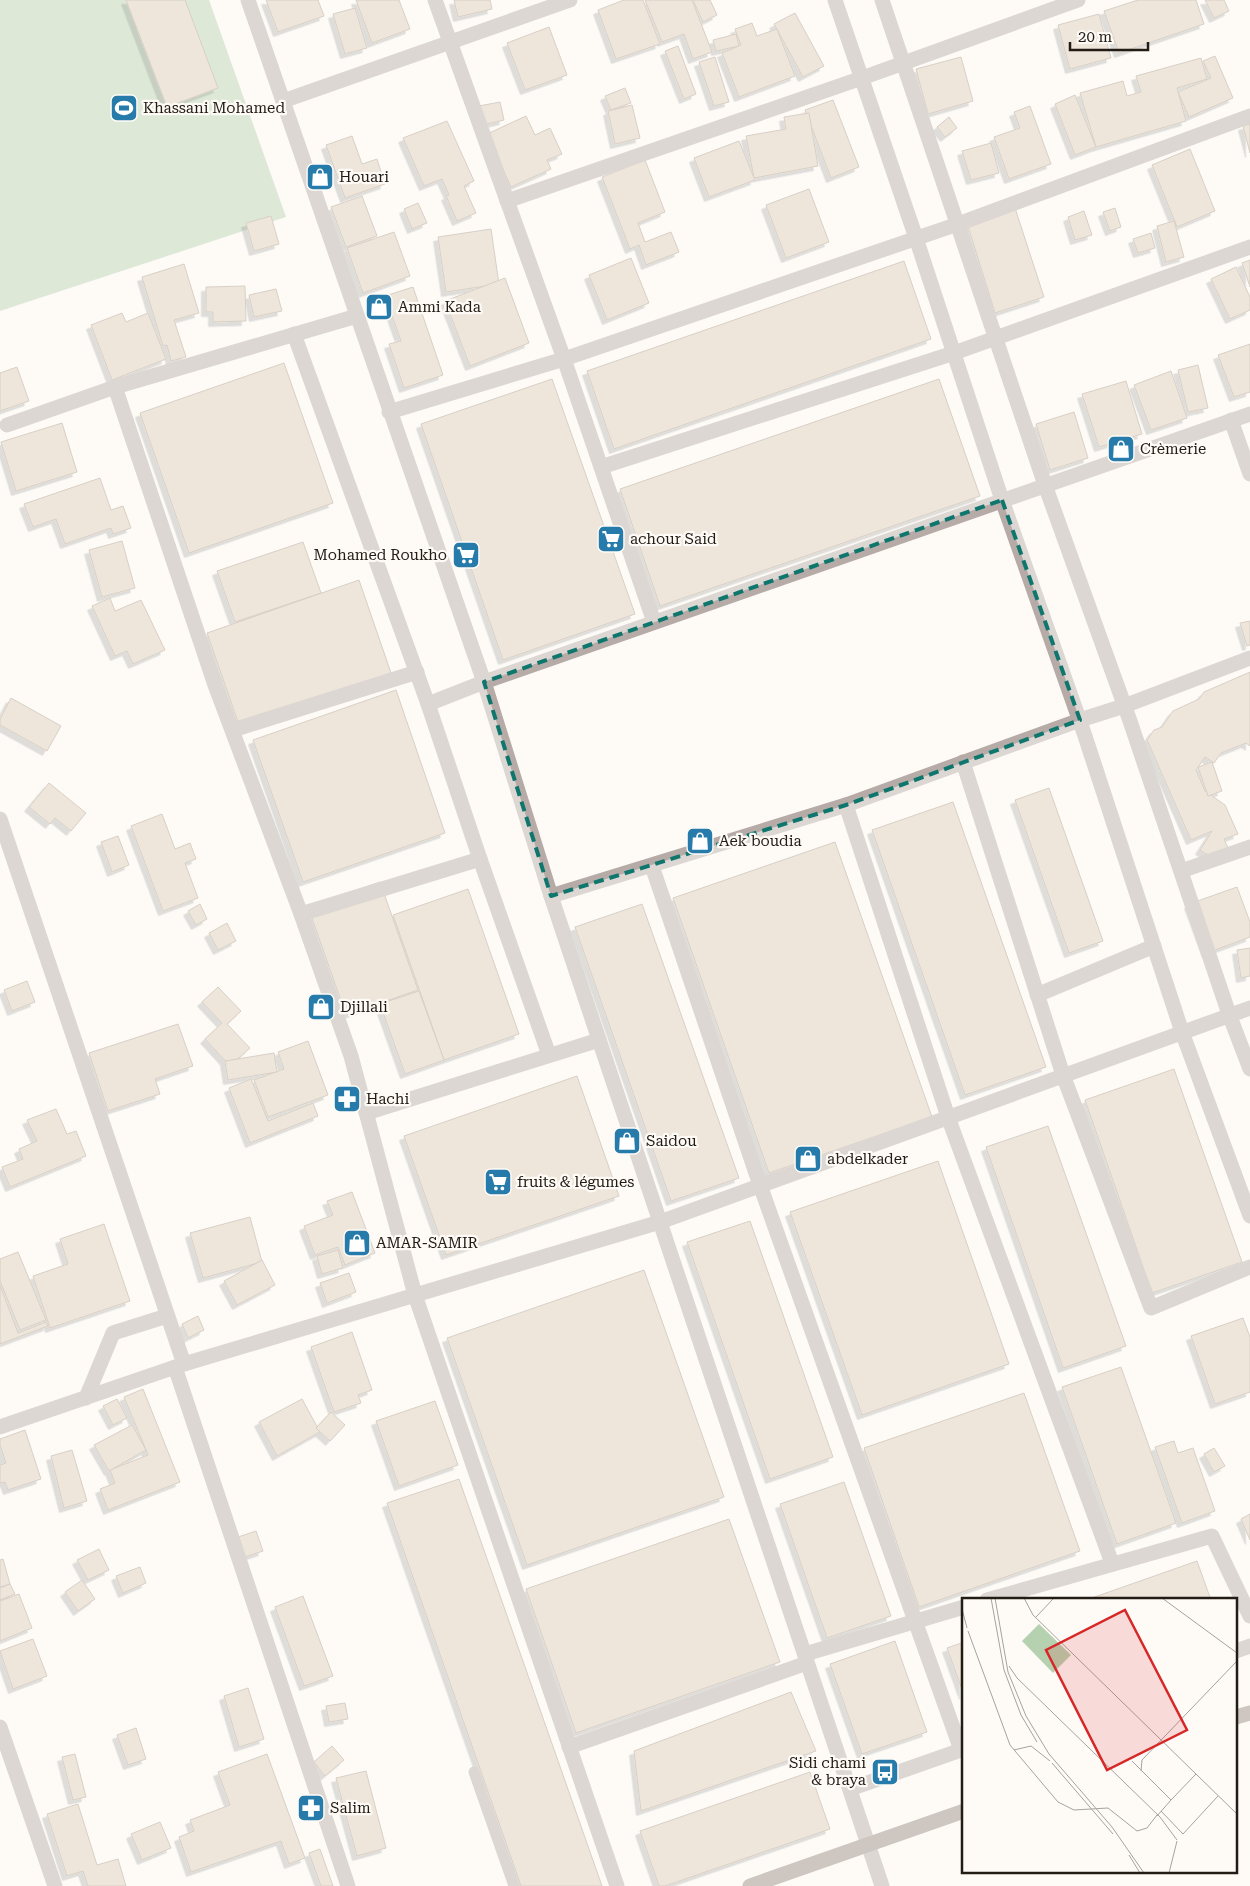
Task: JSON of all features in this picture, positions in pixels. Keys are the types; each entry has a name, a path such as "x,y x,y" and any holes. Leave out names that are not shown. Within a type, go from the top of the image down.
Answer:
{"main road":[{"path":"1238,1717 1250,1713"},
{"path":"750,1886 962,1812"}],"street":[{"path":"248,0 484,682 551,896 882,1886"},
{"path":"435,0 564,359 654,622"},
{"path":"283,101 570,0"},
{"path":"835,0 1002,500 1080,720 1182,1032 1250,1216"},
{"path":"882,0 1046,485 1250,1070"},
{"path":"507,201 862,78 1078,0"},
{"path":"389,412 564,359 958,224 1250,116"},
{"path":"601,467 954,353 1250,247"},
{"path":"7,425 115,387 357,316"},
{"path":"294,334 417,672 549,1055"},
{"path":"115,387 215,684 301,914 350,1056 415,1295 617,1886"},
{"path":"428,704 484,682 654,622 1250,414"},
{"path":"1232,420 1250,474"},
{"path":"551,896 846,805 1080,720 1124,706 1250,658"},
{"path":"233,730 417,672"},
{"path":"963,762 1062,1076 1151,1308 1250,1267"},
{"path":"846,805 948,1117 1112,1563"},
{"path":"0,819 167,1316 179,1366 348,1886"},
{"path":"1181,871 1250,846"},
{"path":"301,914 480,859"},
{"path":"652,866 760,1185 962,1749 850,1789"},
{"path":"1037,994 1154,946"},
{"path":"0,1427 179,1366 660,1222 1229,1014 1250,1008"},
{"path":"366,1113 599,1040"},
{"path":"86,1398 113,1333 167,1316"},
{"path":"994,1598 1212,1536 1250,1616"},
{"path":"569,1747 806,1658 915,1621 962,1608"},
{"path":"1238,1650 1250,1646"},
{"path":"0,1727 55,1886"}],"lane":[{"path":"474,1772 514,1886"}],"highlighted area":[{"path":"1002,500 1080,720 846,805 551,896 484,682"}],"green space":[{"name":"Khassani Mohamed","path":"0,0 209,0 286,217 0,311"}],"building":[{"path":"126,0 185,0 218,88 167,107"},
{"path":"266,0 318,0 324,16 278,32"},
{"path":"356,0 399,0 410,29 372,43"},
{"path":"454,0 490,0 492,9 458,17"},
{"path":"624,0 643,0 660,44 616,59 598,10"},
{"path":"645,0 692,0 712,52 693,59 684,34 662,42"},
{"path":"693,0 710,0 717,15 703,22"},
{"path":"1138,0 1196,0 1204,24 1119,53 1104,11"},
{"path":"1205,0 1224,0 1229,11 1214,18"},
{"path":"355,8 367,48 345,54 333,14"},
{"path":"795,13 824,66 803,77 774,24"},
{"path":"1099,14 1111,58 1070,69 1058,25"},
{"path":"752,23 757,36 777,29 795,76 739,97 722,53 741,45 735,29"},
{"path":"549,27 567,75 525,90 507,43"},
{"path":"736,34 739,46 716,51 713,40"},
{"path":"678,46 696,94 684,99 665,51"},
{"path":"1215,56 1233,98 1189,117 1178,92 1211,78 1203,61"},
{"path":"715,57 729,102 714,106 699,62"},
{"path":"961,57 973,101 928,114 916,69"},
{"path":"1201,58 1207,79 1177,88 1186,121 1096,147 1080,93 1123,81 1127,96 1141,92 1136,76"},
{"path":"625,88 631,103 611,110 605,96"},
{"path":"1075,95 1096,147 1075,155 1055,104"},
{"path":"833,100 859,167 831,178 805,110"},
{"path":"500,102 504,120 483,125 479,106"},
{"path":"632,105 640,138 615,144 608,111"},
{"path":"1030,106 1051,164 1009,179 994,137 1020,128 1014,112"},
{"path":"809,113 818,166 754,178 746,136 786,129 784,117"},
{"path":"526,116 535,135 550,128 562,154 547,160 551,169 511,187 487,134"},
{"path":"949,117 957,128 945,137 937,127"},
{"path":"447,121 474,181 464,186 476,213 457,221 446,196 449,195 442,179 424,186 403,138"},
{"path":"1250,124 1250,153 1243,126"},
{"path":"352,136 362,164 377,159 385,184 345,198 326,145"},
{"path":"739,141 755,180 709,197 694,158"},
{"path":"991,143 999,173 971,180 962,151"},
{"path":"1190,149 1215,211 1177,227 1152,165"},
{"path":"645,160 665,212 638,223 645,242 671,232 679,252 646,265 639,245 630,249 602,177"},
{"path":"809,189 829,242 786,258 766,205"},
{"path":"362,196 377,236 346,247 331,207"},
{"path":"418,203 427,223 412,229 404,209"},
{"path":"1015,208 1044,297 995,313 967,223"},
{"path":"1115,208 1121,227 1110,231 1103,212"},
{"path":"1084,211 1092,235 1075,240 1068,217"},
{"path":"271,216 279,244 254,251 246,223"},
{"path":"1174,221 1184,257 1166,262 1157,226"},
{"path":"491,229 499,284 446,292 438,237"},
{"path":"394,232 410,276 363,293 347,248"},
{"path":"1151,233 1155,248 1138,253 1133,239"},
{"path":"631,258 649,303 607,320 589,275"},
{"path":"1250,260 1250,287 1242,263"},
{"path":"904,261 931,339 614,449 587,371"},
{"path":"184,264 199,313 174,320 186,357 171,361 167,345 163,346 142,277"},
{"path":"1236,267 1250,297 1250,310 1230,319 1211,279"},
{"path":"505,278 529,343 470,366 445,301"},
{"path":"245,286 246,321 213,322 213,312 206,312 206,287"},
{"path":"413,287 443,375 404,388 389,344 401,341 385,296"},
{"path":"276,289 282,311 254,317 249,295"},
{"path":"122,313 126,322 148,313 166,359 112,380 91,325"},
{"path":"1250,344 1250,392 1234,397 1218,355"},
{"path":"284,363 333,503 189,553 140,413"},
{"path":"1198,365 1208,408 1188,412 1178,370"},
{"path":"17,367 29,401 0,411 0,373"},
{"path":"1171,371 1187,418 1151,430 1134,385"},
{"path":"552,379 635,614 503,660 421,424"},
{"path":"939,379 980,496 660,606 620,489"},
{"path":"1126,381 1142,434 1099,447 1082,394"},
{"path":"1074,412 1088,458 1050,470 1036,424"},
{"path":"62,423 77,472 16,491 1,442"},
{"path":"100,478 111,510 123,506 131,528 113,534 111,528 65,544 56,519 33,527 24,504"},
{"path":"122,541 135,588 102,597 89,550"},
{"path":"303,542 321,593 235,622 217,571"},
{"path":"359,580 391,673 239,725 207,633"},
{"path":"110,598 115,611 141,600 165,650 133,664 127,651 115,656 92,606"},
{"path":"1250,621 1250,645 1247,646 1240,623"},
{"path":"1250,672 1250,746 1246,743 1221,753 1214,763 1205,757 1196,770 1205,791 1225,805 1238,834 1224,839 1229,850 1211,857 1200,850 1212,831 1191,840 1147,740 1154,730 1162,727 1173,711 1199,699 1204,692"},
{"path":"396,690 445,833 303,882 253,740"},
{"path":"11,698 61,726 47,751 0,725 0,719"},
{"path":"1212,762 1222,791 1208,796 1198,767"},
{"path":"49,783 86,813 71,831 55,818 50,824 29,807"},
{"path":"1049,788 1103,941 1069,953 1015,800"},
{"path":"953,802 1046,1067 965,1095 872,830"},
{"path":"162,814 175,849 190,843 196,859 185,863 198,898 163,911 131,826"},
{"path":"118,836 129,865 112,872 101,842"},
{"path":"835,842 932,1117 769,1173 673,898"},
{"path":"380,882 418,990 346,1015 308,907"},
{"path":"1237,887 1250,922 1250,937 1207,953 1189,904"},
{"path":"468,889 519,1034 444,1060 393,915"},
{"path":"200,904 207,919 196,925 188,911"},
{"path":"642,904 739,1178 671,1201 575,927"},
{"path":"227,923 236,941 218,950 209,933"},
{"path":"1250,948 1250,976 1241,978 1237,950"},
{"path":"27,981 35,1002 12,1011 4,990"},
{"path":"218,987 241,1011 227,1024 250,1048 230,1066 205,1039 222,1023 202,1002"},
{"path":"419,991 444,1060 405,1074 380,1004"},
{"path":"178,1024 193,1066 155,1079 160,1094 108,1111 89,1053"},
{"path":"308,1041 328,1095 268,1117 254,1080 284,1069 278,1052"},
{"path":"274,1053 277,1072 228,1080 225,1061"},
{"path":"1174,1069 1242,1262 1152,1293 1085,1100"},
{"path":"577,1076 619,1196 446,1255 404,1136"},
{"path":"251,1079 268,1121 313,1103 318,1116 250,1143 229,1088"},
{"path":"56,1109 67,1134 76,1131 86,1156 10,1187 2,1167 23,1159 19,1149 37,1141 27,1120"},
{"path":"1048,1126 1126,1346 1063,1368 986,1147"},
{"path":"938,1161 1009,1364 862,1415 790,1212"},
{"path":"352,1192 375,1253 345,1265 338,1247 315,1255 304,1226 333,1215 327,1201"},
{"path":"250,1217 262,1262 203,1278 190,1233"},
{"path":"750,1221 833,1457 770,1479 687,1242"},
{"path":"104,1224 130,1301 50,1328 33,1276 68,1264 60,1239"},
{"path":"338,1250 343,1268 322,1274 317,1256"},
{"path":"18,1252 46,1320 20,1330 0,1281 0,1259"},
{"path":"262,1260 275,1285 237,1305 224,1281"},
{"path":"644,1270 724,1497 527,1565 447,1338"},
{"path":"349,1273 356,1292 327,1303 320,1283"},
{"path":"0,1285 18,1333 46,1322 48,1326 0,1344"},
{"path":"198,1316 204,1330 188,1338 182,1324"},
{"path":"1243,1318 1250,1337 1250,1392 1215,1404 1191,1336"},
{"path":"352,1332 372,1390 358,1395 361,1403 334,1412 311,1347"},
{"path":"1121,1367 1176,1523 1117,1544 1062,1387"},
{"path":"143,1389 180,1482 108,1510 100,1489 115,1483 110,1470 148,1455 124,1397"},
{"path":"1024,1393 1080,1551 919,1607 864,1448"},
{"path":"117,1399 127,1418 113,1425 103,1406"},
{"path":"302,1399 320,1432 277,1456 259,1422"},
{"path":"435,1401 458,1465 399,1486 376,1421"},
{"path":"331,1412 345,1425 330,1441 316,1428"},
{"path":"132,1425 146,1450 109,1471 94,1445"},
{"path":"25,1430 41,1479 8,1490 5,1482 0,1483 0,1465 6,1463 0,1439"},
{"path":"1174,1441 1178,1453 1193,1448 1215,1511 1182,1523 1155,1447"},
{"path":"1214,1448 1225,1466 1214,1472 1204,1454"},
{"path":"72,1450 87,1501 64,1508 51,1456"},
{"path":"459,1479 602,1886 521,1886 387,1503"},
{"path":"844,1482 891,1616 827,1638 780,1504"},
{"path":"1250,1514 1250,1540 1241,1519"},
{"path":"729,1519 780,1662 576,1733 526,1589"},
{"path":"256,1531 263,1551 245,1557 238,1537"},
{"path":"99,1549 109,1570 88,1580 77,1560"},
{"path":"3,1559 10,1584 0,1587 0,1560"},
{"path":"1197,1561 1210,1598 1092,1598"},
{"path":"140,1567 146,1583 123,1593 116,1576"},
{"path":"82,1580 95,1599 78,1611 65,1592"},
{"path":"10,1584 15,1594 0,1600 0,1588"},
{"path":"19,1594 32,1628 0,1641 0,1601"},
{"path":"303,1596 333,1676 304,1686 275,1607"},
{"path":"33,1639 47,1676 13,1689 0,1651"},
{"path":"895,1641 927,1732 862,1754 830,1664"},
{"path":"962,1643 962,1689 947,1648"},
{"path":"248,1688 264,1739 239,1747 224,1696"},
{"path":"791,1692 816,1751 641,1811 634,1751"},
{"path":"345,1703 348,1719 329,1722 326,1706"},
{"path":"136,1728 146,1759 128,1765 117,1735"},
{"path":"332,1746 344,1760 325,1776 314,1762"},
{"path":"75,1754 86,1797 73,1800 62,1757"},
{"path":"267,1754 305,1858 289,1864 281,1841 191,1872 179,1837 194,1831 190,1820 230,1805 218,1772"},
{"path":"366,1771 386,1848 357,1856 336,1778"},
{"path":"810,1772 830,1829 665,1886 659,1886 640,1831"},
{"path":"78,1804 97,1865 118,1859 126,1886 88,1886 83,1871 67,1876 47,1814"},
{"path":"160,1822 171,1848 142,1860 131,1834"},
{"path":"320,1849 333,1886 321,1886 309,1853"}],"place":[{"name":"Khassani Mohamed","path":"124,108"},
{"name":"Houari","path":"320,177"},
{"name":"Ammi Kada","path":"379,307"},
{"name":"Crèmerie","path":"1121,449"},
{"name":"achour Said","path":"611,539"},
{"name":"Mohamed Roukho","path":"466,555"},
{"name":"Aek boudia","path":"700,841"},
{"name":"Djillali","path":"321,1007"},
{"name":"Hachi","path":"347,1099"},
{"name":"Saidou","path":"627,1141"},
{"name":"abdelkader","path":"808,1159"},
{"name":"fruits & légumes","path":"498,1182"},
{"name":"AMAR-SAMIR","path":"357,1243"},
{"name":"Sidi chami & braya","path":"885,1772"},
{"name":"Salim","path":"311,1808"}]}
